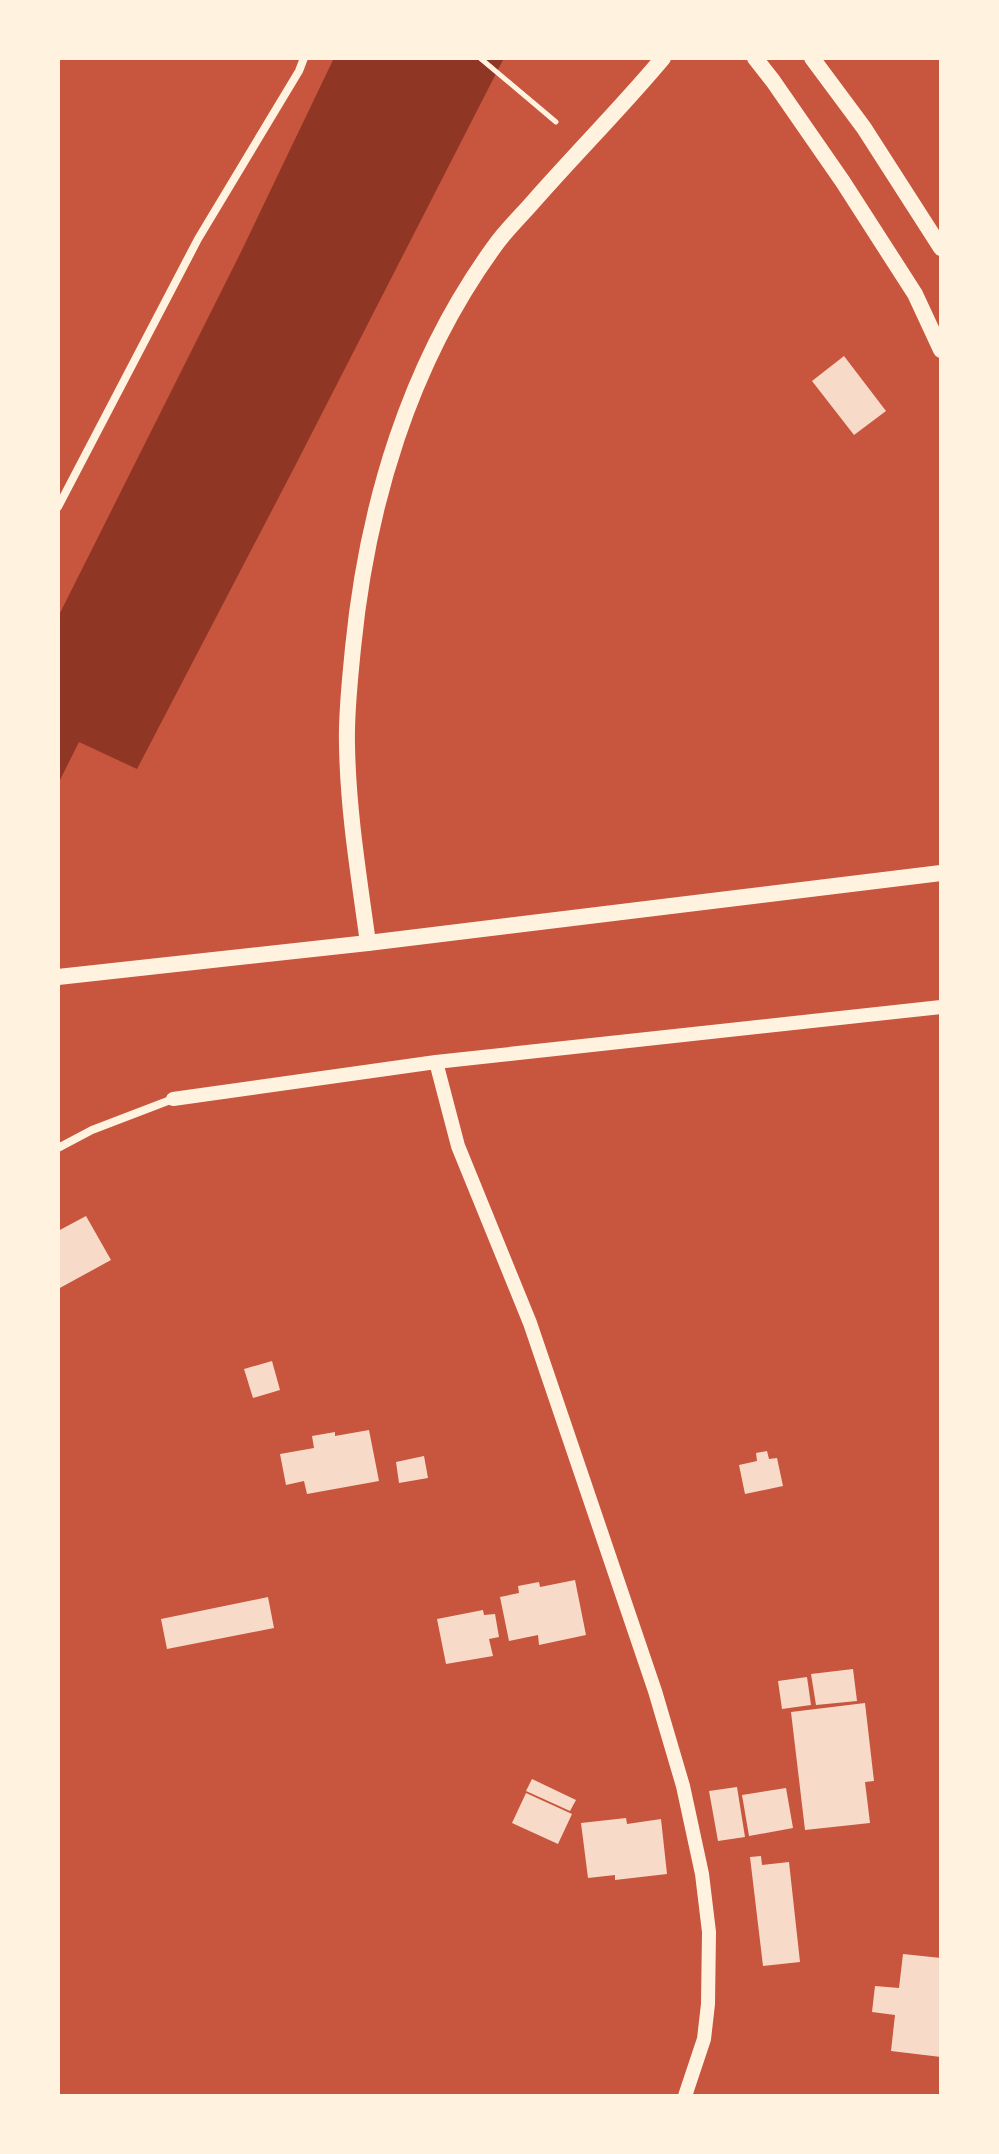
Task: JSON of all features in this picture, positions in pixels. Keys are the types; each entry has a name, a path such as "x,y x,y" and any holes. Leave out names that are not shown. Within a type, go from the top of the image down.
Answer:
{"main road":[{"path":"368,943 351,814 347,743 350,685 359,593 373,519 403,419 442,329 494,246 663,58"},
{"path":"755,58 851,194 915,294 941,350"},
{"path":"812,58 864,128 941,248"},
{"path":"58,977 368,943 941,873"}],"street":[{"path":"58,507 198,239 304,58"},
{"path":"58,1148 92,1130 173,1099 436,1062 941,1007"},
{"path":"436,1062 458,1146 535,1337 655,1691 683,1786 702,1874 709,1932 704,2039 685,2096"}],"path":[{"path":"480,58 556,122"}],"shaded area":[{"path":"334,58 504,58 137,769 79,742 58,784 58,617 240,254"}],"building":[{"path":"844,356 886,411 854,435 812,381"},
{"path":"86,1216 111,1260 58,1289 58,1231"},
{"path":"272,1361 280,1390 253,1398 244,1369"},
{"path":"369,1430 379,1481 307,1494 304,1481 286,1485 280,1454 314,1448 312,1436 335,1432 335,1436"},
{"path":"767,1451 769,1459 777,1458 783,1486 745,1494 739,1465 757,1461 756,1453"},
{"path":"424,1456 428,1478 399,1483 396,1462"},
{"path":"575,1580 586,1635 539,1645 538,1635 509,1641 500,1597 519,1593 518,1586 539,1582 540,1587"},
{"path":"268,1597 274,1628 167,1649 161,1619"},
{"path":"483,1610 484,1615 495,1614 499,1637 489,1639 493,1656 446,1664 437,1619"},
{"path":"853,1669 857,1701 816,1705 811,1674"},
{"path":"807,1677 811,1705 782,1709 778,1681"},
{"path":"865,1703 874,1781 865,1782 870,1823 805,1830 791,1712"},
{"path":"532,1779 576,1800 570,1811 526,1791"},
{"path":"737,1787 745,1837 718,1841 709,1791"},
{"path":"786,1788 793,1828 749,1836 742,1795"},
{"path":"526,1793 572,1814 558,1844 512,1823"},
{"path":"626,1818 627,1824 661,1819 667,1874 615,1880 615,1875 588,1878 581,1823"},
{"path":"761,1856 762,1865 789,1862 800,1962 763,1966 750,1857"},
{"path":"903,1954 941,1958 941,2057 891,2051 895,2015 872,2012 875,1986 899,1988"}]}
